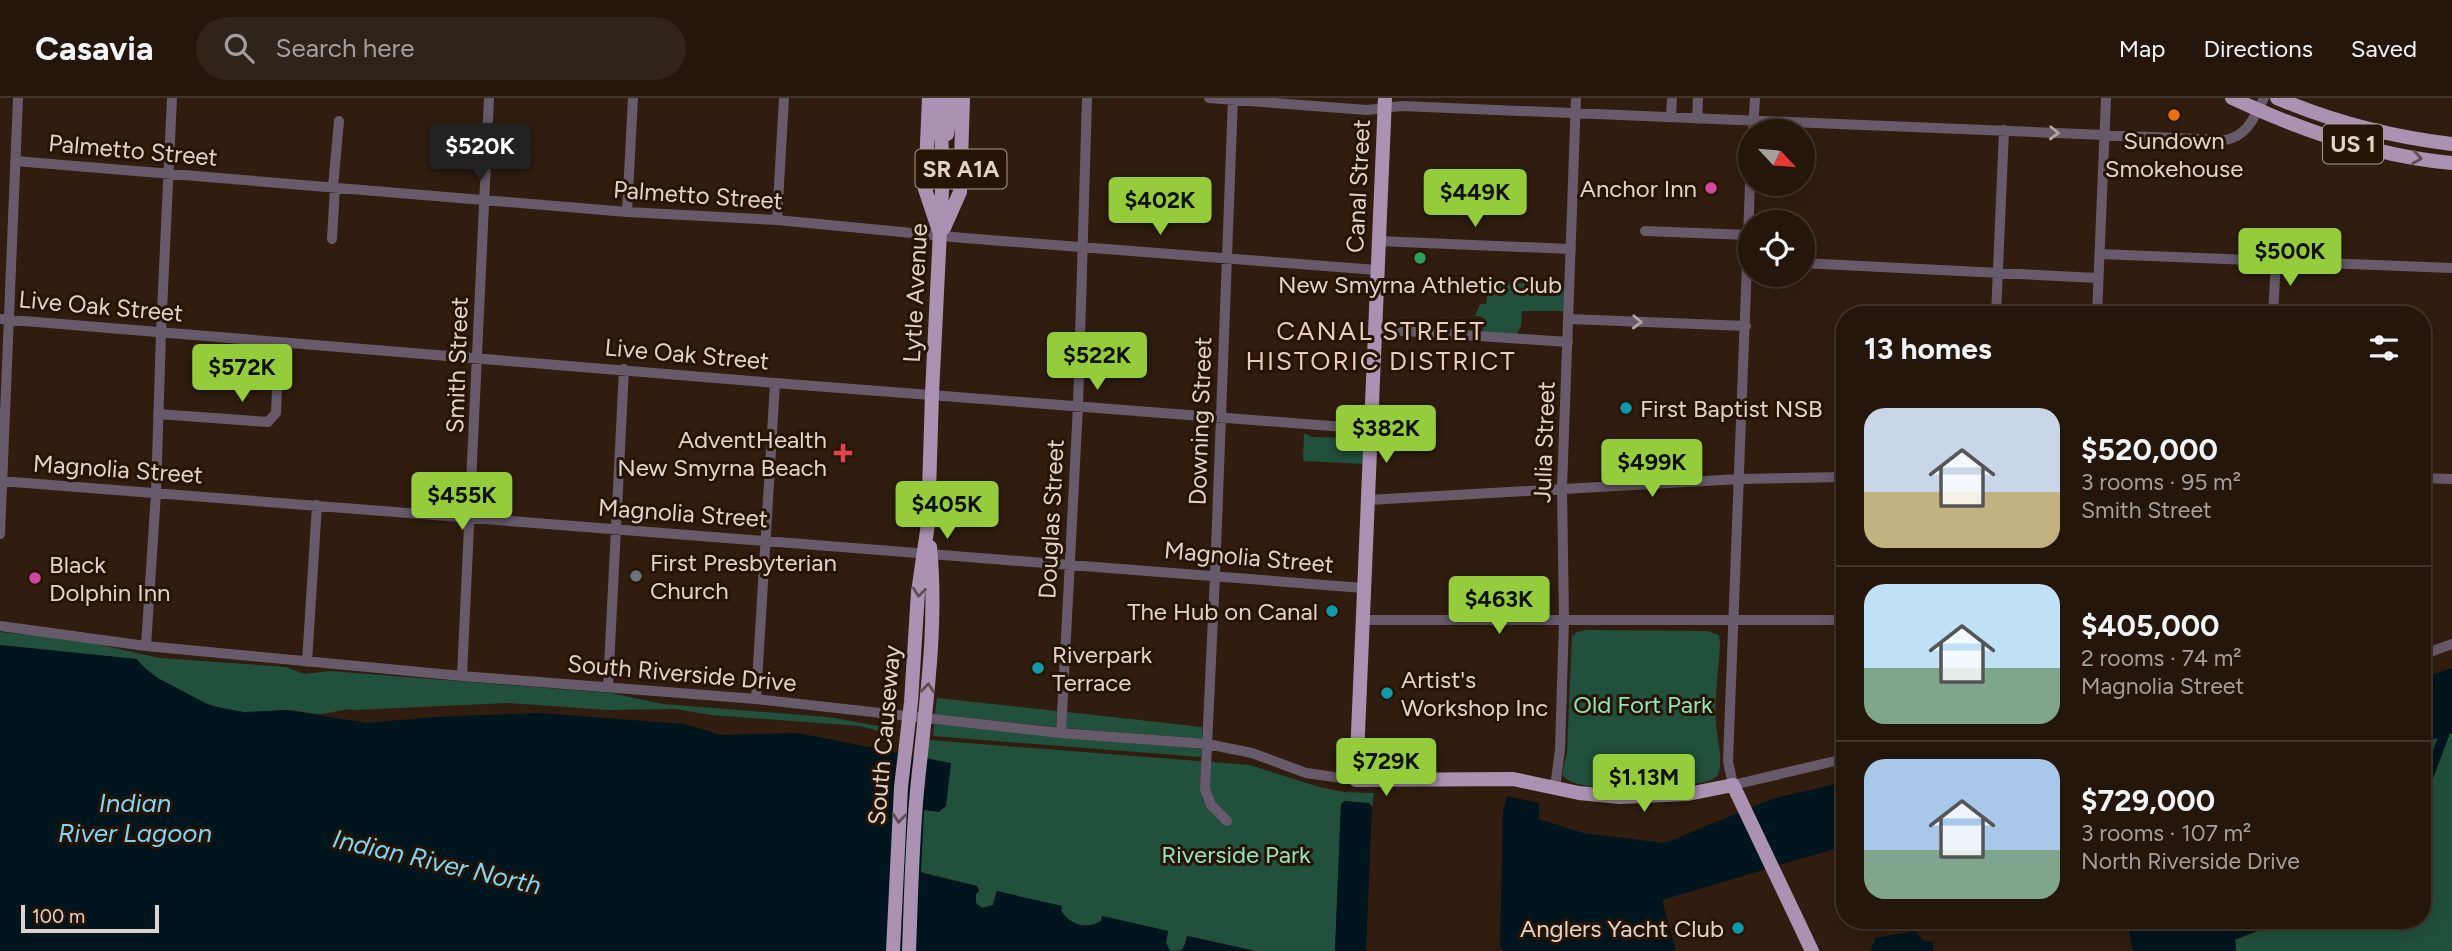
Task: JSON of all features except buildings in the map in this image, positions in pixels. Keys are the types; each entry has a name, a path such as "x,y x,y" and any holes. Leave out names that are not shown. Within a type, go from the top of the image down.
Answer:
{"main road":[{"name":"SR A1A","path":"929,98 925,189 941,236"},
{"name":"Lytle Avenue","path":"932,394 944,152 939,98"},
{"name":"Lytle Avenue","path":"944,152 953,98"},
{"name":"SR A1A","path":"941,236 960,192 963,98"},
{"name":"US 1","path":"2232,98 2261,104 2302,128 2349,143 2452,163"},
{"name":"US 1","path":"2277,98 2369,129 2452,144"},
{"name":"Canal Street","path":"1356,780 1385,103"},
{"name":"South Causeway","path":"893,951 901,787 912,689 918,592 928,524 932,394"},
{"name":"South Causeway","path":"909,951 913,846 934,593 928,524"},
{"path":"1356,780 1513,779 1598,796 1620,797 1688,794 1733,785 1812,951"}],"street":[{"path":"0,534 5,319 18,98"},
{"path":"146,646 156,493 160,333 172,98"},
{"name":"Smith Street","path":"463,676 489,98"},
{"path":"626,212 633,98"},
{"path":"777,220 785,98"},
{"name":"Douglas Street","path":"1061,733 1078,406 1087,98"},
{"path":"1209,98 1367,110 1385,103 1401,106 1697,118 1738,124"},
{"name":"Julia Street","path":"1555,788 1560,750 1564,620 1562,488 1576,98"},
{"path":"1671,117 1672,98"},
{"path":"1697,118 1698,98"},
{"path":"1754,119 1755,98"},
{"path":"2098,306 2106,98"},
{"name":"Downing Street","path":"1227,821 1210,804 1205,789 1233,99"},
{"path":"1815,127 2004,130 2225,140 2244,133 2261,104"},
{"path":"331,239 339,121"},
{"path":"1996,306 2004,130"},
{"name":"Palmetto Street","path":"16,161 626,212 777,220 1084,248 1377,270"},
{"path":"1644,231 1738,235"},
{"path":"1378,241 1571,248"},
{"path":"2100,254 2452,268"},
{"path":"2273,306 2276,260"},
{"path":"1815,265 2098,278"},
{"path":"1748,287 1728,761 1733,785 1836,762"},
{"name":"Live Oak Street","path":"5,319 1370,429"},
{"path":"1569,319 1746,326"},
{"path":"1375,330 1568,342"},
{"path":"158,414 268,422 276,413 279,342"},
{"path":"608,687 624,369"},
{"path":"756,699 775,383"},
{"path":"1368,500 1740,479 1836,477"},
{"path":"2431,478 2452,479"},
{"name":"Magnolia Street","path":"2,481 1363,588"},
{"path":"307,662 317,505"},
{"path":"1363,620 1836,620"},
{"name":"South Riverside Drive","path":"0,626 146,646 307,662 756,699 1061,733 1207,744 1252,753 1306,773 1356,780"},
{"path":"2431,652 2452,644"}],"green space":[{"path":"1489,284 1570,285 1569,311 1522,311 1521,326 1515,338 1483,336 1483,317 1475,316 1480,304 1486,304"},
{"path":"1304,433 1312,437 1361,438 1365,443 1366,464 1303,461"},
{"name":"Old Fort Park","path":"1586,630 1707,631 1719,635 1716,725 1720,767 1716,777 1710,781 1688,785 1604,787 1585,786 1562,775 1567,752 1572,636"},
{"path":"0,632 78,640 160,658 286,667 304,674 330,671 610,693 663,704 828,717 895,729 893,740 883,732 859,726 711,715 676,709 608,710 509,703 345,710 318,714 285,710 242,712 213,706 184,694 158,678 136,659 0,645"},
{"path":"937,698 1057,711 1056,727 935,714"},
{"path":"1067,712 1202,727 1202,739 1066,728"},
{"path":"934,724 1202,749 1201,757 933,736"},
{"path":"2452,733 2452,951 2236,951 2235,940 2263,929 2431,929 2431,740"},
{"name":"Riverside Park","path":"917,739 1250,765 1319,787 1344,792 1374,793 1372,807 1369,803 1341,804 1335,951 1255,951 1188,936 1182,950 1170,951 1166,943 1168,931 1102,916 1101,921 1095,924 1079,925 1065,916 1061,911 1062,906 996,892 993,905 982,908 976,903 976,894 979,891 977,886 901,867"}],"water":[{"name":"Indian River Lagoon","path":"0,645 136,659 152,675 211,706 244,712 287,710 367,723 434,717 539,713 684,724 721,735 797,733 951,763 946,806 939,812 924,810 921,873 977,886 979,891 976,894 976,903 982,908 993,905 997,891 1062,906 1061,911 1065,916 1079,925 1095,924 1101,921 1102,916 1168,931 1166,943 1170,951 0,951"},
{"path":"2452,668 2452,733 2431,740 2431,675"},
{"path":"1836,784 1836,848 1662,900 1676,951 1503,951 1500,946 1503,811 1507,796 1539,803 1539,819 1583,833 1665,843 1772,799"},
{"path":"1344,801 1369,803 1372,807 1366,951 1335,951 1341,804"},
{"path":"2129,929 2262,929 2235,939 2236,951 2133,951"},
{"path":"1915,931 1924,941 1933,942 1933,951 1871,949 1876,938"},
{"path":"1187,936 1255,951 1180,951 1184,948"}],"waterway":[{"path":"2431,770 2444,735"}],"place":[{"name":"Sundown Smokehouse","path":"2174,115"},
{"name":"Anchor Inn","path":"1711,188"},
{"name":"New Smyrna Athletic Club","path":"1420,258"},
{"name":"First Baptist NSB","path":"1626,408"},
{"name":"AdventHealth New Smyrna Beach","path":"843,453"},
{"name":"First Presbyterian Church","path":"636,576"},
{"name":"Black Dolphin Inn","path":"35,578"},
{"name":"The Hub on Canal","path":"1332,611"},
{"name":"Riverpark Terrace","path":"1038,668"},
{"name":"Artist's Workshop Inc","path":"1387,693"},
{"name":"Anglers Yacht Club","path":"1738,928"}],"district":[{"name":"CANAL STREET HISTORIC DISTRICT","path":"1381,346"}],"water label":[{"name":"Indian River North","path":"437,862"}]}
